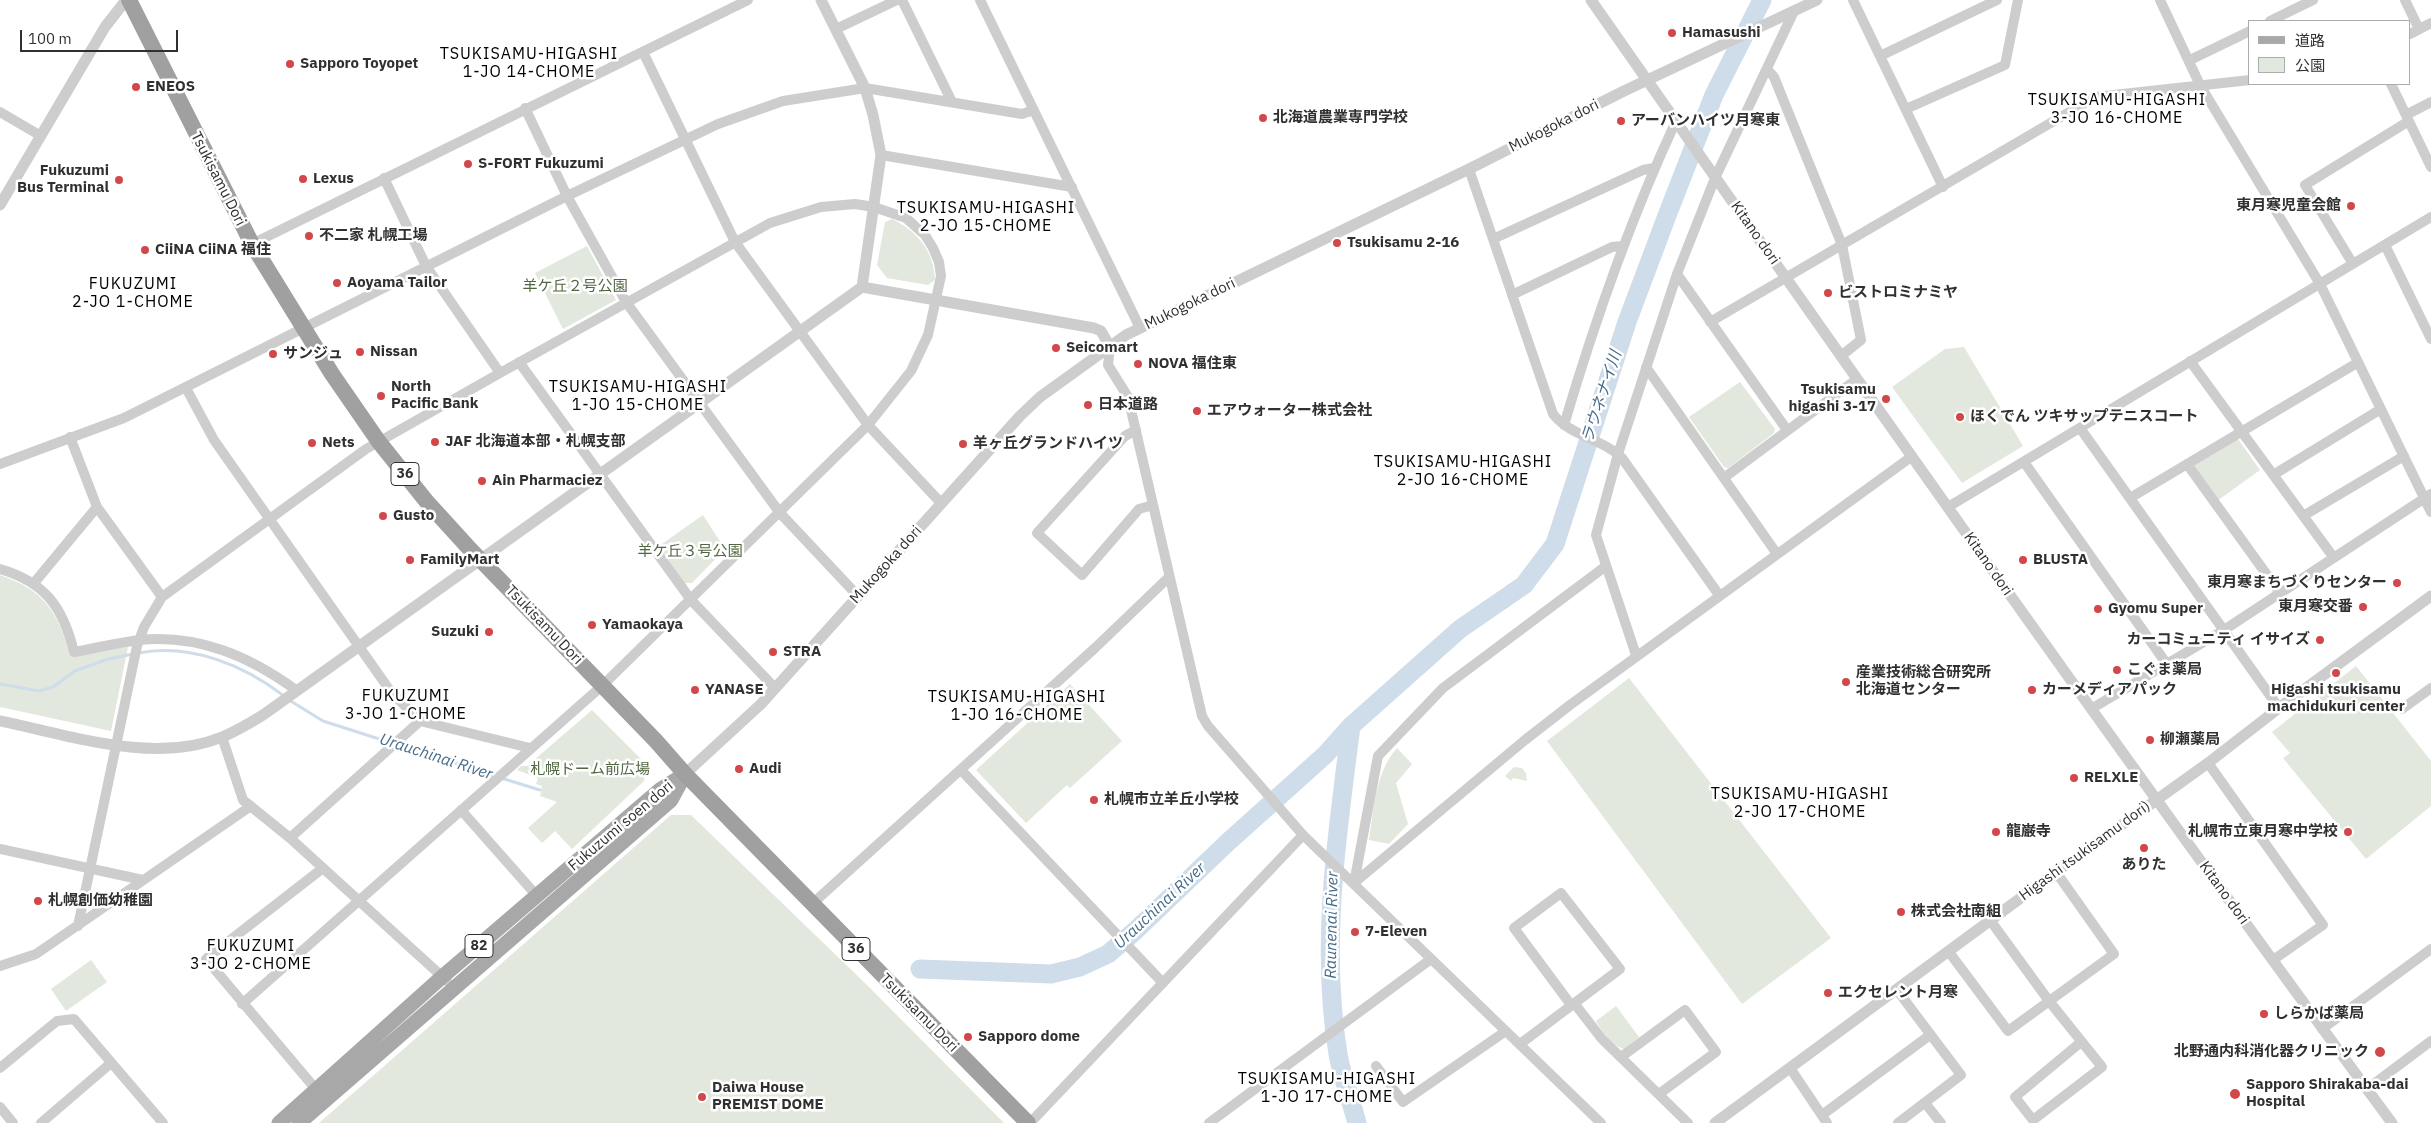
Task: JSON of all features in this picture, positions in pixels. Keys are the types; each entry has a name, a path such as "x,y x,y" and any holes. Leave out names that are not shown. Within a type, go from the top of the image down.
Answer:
{"highway":[{"name":"Tsukisamu Dori","path":"128,0 252,244 302,327 379,442 427,502 603,685 685,774 1029,1123"}],"main road":[{"name":"Fukuzumi soen dori","path":"299,1123 321,1095 442,977 661,789 685,774"},
{"name":"Fukuzumi soen dori","path":"279,1123 321,1095 454,988 671,800 685,774"}],"street":[{"path":"0,205 105,27 128,0"},
{"path":"252,244 748,0"},
{"path":"821,0 865,88 874,115 881,155 862,287"},
{"path":"836,29 897,0"},
{"path":"902,0 952,102"},
{"path":"980,0 1140,328"},
{"name":"Kitano dori","path":"1591,0 1911,457 2322,1030 2392,1123"},
{"name":"Mukogoka dori","path":"685,774 775,688 941,503 1040,397 1126,334 1469,169 1647,80 1817,0"},
{"path":"1853,0 1943,187"},
{"path":"1880,56 1997,0"},
{"path":"1906,109 2005,65 2018,0"},
{"path":"2160,0 2190,60 2200,85 2320,284 2380,409 2428,497 2431,512"},
{"path":"2272,20 2313,0"},
{"path":"2405,0 2411,20"},
{"path":"1636,655 1596,536 1618,454 1677,274 1714,176 1794,11"},
{"path":"2414,32 2431,23"},
{"path":"2190,60 2248,32"},
{"path":"643,52 735,242 868,425 941,503"},
{"path":"1767,69 1774,77 1842,245 1861,340 1841,356"},
{"path":"1710,322 2095,98 2248,80"},
{"path":"2391,85 2431,167"},
{"path":"0,464 124,418 186,388 302,327 567,196 718,124 783,101 865,88 1022,114 1034,110"},
{"path":"2353,264 2305,185 2431,102"},
{"path":"526,108 567,196 626,302 780,513 858,596"},
{"path":"0,112 41,136"},
{"path":"1564,425 1596,318 1623,246 1654,168 1678,125"},
{"path":"881,155 1072,188"},
{"path":"1494,239 1643,170 1654,168"},
{"path":"1469,169 1553,414 1564,425 1618,454 1719,596"},
{"path":"384,178 426,266 500,373"},
{"path":"78,926 138,643 162,597 379,442 770,223 804,211 854,204 874,207 906,218 925,235 939,262 941,276 937,299 928,335 911,371 868,425 603,685 242,1004"},
{"path":"1948,507 2431,217"},
{"path":"2385,245 2431,339"},
{"path":"1512,295 1612,247 1623,246"},
{"path":"1677,274 1787,430"},
{"path":"0,721 117,745 163,748 184,747 222,737 263,715 599,473 862,287 1094,328 1101,331 1110,347 1108,365 1128,397 1202,716 1208,726 1280,811 1303,835 1601,1123"},
{"path":"2190,361 2334,558"},
{"path":"519,362 691,600 775,688"},
{"path":"2130,498 2357,362"},
{"path":"1646,367 1725,477 1777,554"},
{"path":"1725,477 1857,379"},
{"path":"186,388 214,440 391,692 420,721 530,748"},
{"path":"2274,475 2380,409"},
{"path":"2080,428 2279,708"},
{"path":"1136,430 1124,436 1037,533 1082,575 1139,509 1153,505"},
{"path":"70,437 97,507 162,597"},
{"path":"2303,516 2404,456"},
{"path":"1354,883 1525,740 1636,655 1911,457"},
{"path":"2024,462 2166,663"},
{"path":"2187,464 2280,593"},
{"path":"2091,709 2224,630 2428,497"},
{"path":"34,583 97,507"},
{"path":"1354,883 1378,756 1443,688 1606,566"},
{"path":"0,569 34,583 51,600 61,614 74,652 138,643 178,640 210,645 238,655 262,667 293,692"},
{"path":"812,904 961,770 1169,577"},
{"name":"Higashi tsukisamu dori)","path":"1715,1123 1990,920 2208,763 2431,596"},
{"path":"2402,709 2430,690"},
{"path":"290,838 389,751 420,721"},
{"path":"222,737 243,800 290,838 454,988"},
{"path":"2208,763 2323,925 2273,960"},
{"path":"961,770 1163,983"},
{"path":"0,966 36,954 251,806"},
{"path":"461,810 537,896"},
{"path":"1029,1123 1303,835"},
{"path":"0,849 143,880"},
{"path":"321,1095 206,960 323,868"},
{"path":"1948,952 2008,1031 2114,954 2056,872"},
{"path":"1520,1044 1572,1004 1620,969 1561,894 1514,928 1572,1004 1602,1039 1688,1123"},
{"path":"1990,920 2049,1000 2102,1067 2033,1120 2015,1097 2081,1042"},
{"path":"2322,1030 2431,949"},
{"path":"1208,1123 1431,959"},
{"path":"1897,990 1961,1075 1898,1123"},
{"path":"1621,1057 1685,1010 1716,1052 1659,1094"},
{"path":"0,1068 57,1021 74,1019 159,1122"},
{"path":"1376,1066 1403,1102 1506,1030"},
{"path":"1790,1068 1825,1119 1930,1035"},
{"path":"2367,1089 2431,1041"},
{"path":"41,1123 111,1063"},
{"path":"1925,1103 1941,1123"},
{"path":"0,1107 13,1123"}],"green space":[{"path":"892,219 916,236 928,251 935,280 928,285 887,278 877,265 885,222"},
{"name":"羊ケ丘２号公園","path":"587,246 616,300 563,329 535,273"},
{"name":"ほくでん ツキサップテニスコート","path":"1964,347 2023,446 1962,483 1892,387 1945,349"},
{"path":"1740,382 1775,429 1774,433 1728,468 1724,467 1689,417"},
{"path":"2238,439 2260,470 2217,501 2192,466"},
{"name":"羊ケ丘３号公園","path":"703,515 725,549 692,583 684,583 659,546"},
{"path":"0,575 28,588 47,604 60,626 70,655 128,647 111,731 0,707"},
{"path":"2356,666 2431,761 2431,806 2366,859 2283,758 2290,753 2272,732"},
{"path":"1629,678 1831,938 1742,1004 1547,741"},
{"path":"1070,684 1122,741 1070,788 1067,785 1026,823 976,770"},
{"name":"札幌ドーム前広場","path":"592,710 647,765 644,781 572,849 555,831 542,843 528,828 557,802 540,796 542,786 536,784 538,778 517,770 521,766 527,766"},
{"path":"1397,748 1412,764 1396,783 1408,824 1389,844 1369,840 1374,804 1380,780 1384,769"},
{"path":"1514,767 1522,768 1526,773 1527,781 1513,778 1511,781 1505,776"},
{"path":"671,815 691,815 869,987 1004,1123 319,1123"},
{"path":"91,960 107,982 66,1011 51,989"},
{"path":"1616,1006 1639,1037 1624,1049 1611,1041 1596,1021"}],"waterway":[{"name":"ラウネナイ川","path":"920,969 1051,974 1080,967 1108,954 1325,755 1351,726 1460,629 1524,585 1555,544 1627,322 1668,213 1714,95 1762,0"},
{"name":"Urauchinai River","path":"139,653 178,651 216,659 252,675 284,696"},
{"name":"Urauchinai River","path":"0,684 39,691 53,687 75,671 108,659 133,654"},
{"name":"Urauchinai River","path":"289,700 323,721 495,776"},
{"name":"Raunenai River","path":"1351,726 1332,890 1330,972 1338,1054 1357,1123"},
{"name":"Urauchinai River","path":"501,778 540,790"}],"place":[{"name":"Hamasushi","path":"1672,33"},
{"name":"Sapporo Toyopet","path":"290,64"},
{"name":"ENEOS","path":"136,87"},
{"name":"北海道農業専門学校","path":"1263,118"},
{"name":"アーバンハイツ月寒東","path":"1621,121"},
{"name":"S-FORT Fukuzumi","path":"468,164"},
{"name":"Lexus","path":"303,179"},
{"name":"Fukuzumi Bus Terminal","path":"119,180"},
{"name":"東月寒児童会館","path":"2351,206"},
{"name":"不二家 札幌工場","path":"309,236"},
{"name":"Tsukisamu 2-16","path":"1337,243"},
{"name":"CiiNA CiiNA 福住","path":"145,250"},
{"name":"Aoyama Tailor","path":"337,283"},
{"name":"ビストロミナミヤ","path":"1828,293"},
{"name":"Seicomart","path":"1056,348"},
{"name":"Nissan","path":"360,352"},
{"name":"サンジュ","path":"273,354"},
{"name":"NOVA 福住東","path":"1138,364"},
{"name":"North Pacific Bank","path":"381,396"},
{"name":"Tsukisamu higashi 3-17","path":"1886,399"},
{"name":"日本道路","path":"1088,405"},
{"name":"エアウォーター株式会社","path":"1197,411"},
{"name":"ほくでん ツキサップテニスコート","path":"1960,417"},
{"name":"JAF 北海道本部・札幌支部","path":"435,442"},
{"name":"Nets","path":"312,443"},
{"name":"羊ヶ丘グランドハイツ","path":"963,444"},
{"name":"Ain Pharmaciez","path":"482,481"},
{"name":"Gusto","path":"383,516"},
{"name":"FamilyMart","path":"410,560"},
{"name":"BLUSTA","path":"2023,560"},
{"name":"東月寒まちづくりセンター","path":"2397,583"},
{"name":"東月寒交番","path":"2363,607"},
{"name":"Gyomu Super","path":"2098,609"},
{"name":"Yamaokaya","path":"592,625"},
{"name":"Suzuki","path":"489,632"},
{"name":"カーコミュニティ イサイズ","path":"2320,640"},
{"name":"STRA","path":"773,652"},
{"name":"こぐま薬局","path":"2117,670"},
{"name":"Higashi tsukisamu machidukuri center","path":"2336,673"},
{"name":"産業技術総合研究所 北海道センター","path":"1846,682"},
{"name":"YANASE","path":"695,690"},
{"name":"カーメディアパック","path":"2032,690"},
{"name":"柳瀬薬局","path":"2150,740"},
{"name":"Audi","path":"739,769"},
{"name":"RELXLE","path":"2074,778"},
{"name":"札幌市立羊丘小学校","path":"1094,800"},
{"name":"龍巌寺","path":"1996,832"},
{"name":"札幌市立東月寒中学校","path":"2348,832"},
{"name":"ありた","path":"2144,848"},
{"name":"札幌創価幼稚園","path":"38,901"},
{"name":"株式会社南組","path":"1901,912"},
{"name":"7-Eleven","path":"1355,932"},
{"name":"エクセレント月寒","path":"1828,993"},
{"name":"しらかば薬局","path":"2264,1014"},
{"name":"Sapporo dome","path":"968,1037"},
{"name":"北野通内科消化器クリニック","path":"2380,1052"},
{"name":"Sapporo Shirakaba-dai Hospital","path":"2235,1094"},
{"name":"Daiwa House PREMIST DOME","path":"702,1097"}],"district":[{"name":"TSUKISAMU-HIGASHI 1-JO 14-CHOME","path":"529,63"},
{"name":"TSUKISAMU-HIGASHI 3-JO 16-CHOME","path":"2117,109"},
{"name":"TSUKISAMU-HIGASHI 2-JO 15-CHOME","path":"986,217"},
{"name":"FUKUZUMI 2-JO 1-CHOME","path":"133,293"},
{"name":"TSUKISAMU-HIGASHI 1-JO 15-CHOME","path":"638,396"},
{"name":"TSUKISAMU-HIGASHI 2-JO 16-CHOME","path":"1463,471"},
{"name":"FUKUZUMI 3-JO 1-CHOME","path":"406,705"},
{"name":"TSUKISAMU-HIGASHI 1-JO 16-CHOME","path":"1017,706"},
{"name":"TSUKISAMU-HIGASHI 2-JO 17-CHOME","path":"1800,803"},
{"name":"FUKUZUMI 3-JO 2-CHOME","path":"251,955"},
{"name":"TSUKISAMU-HIGASHI 1-JO 17-CHOME","path":"1327,1088"}]}
